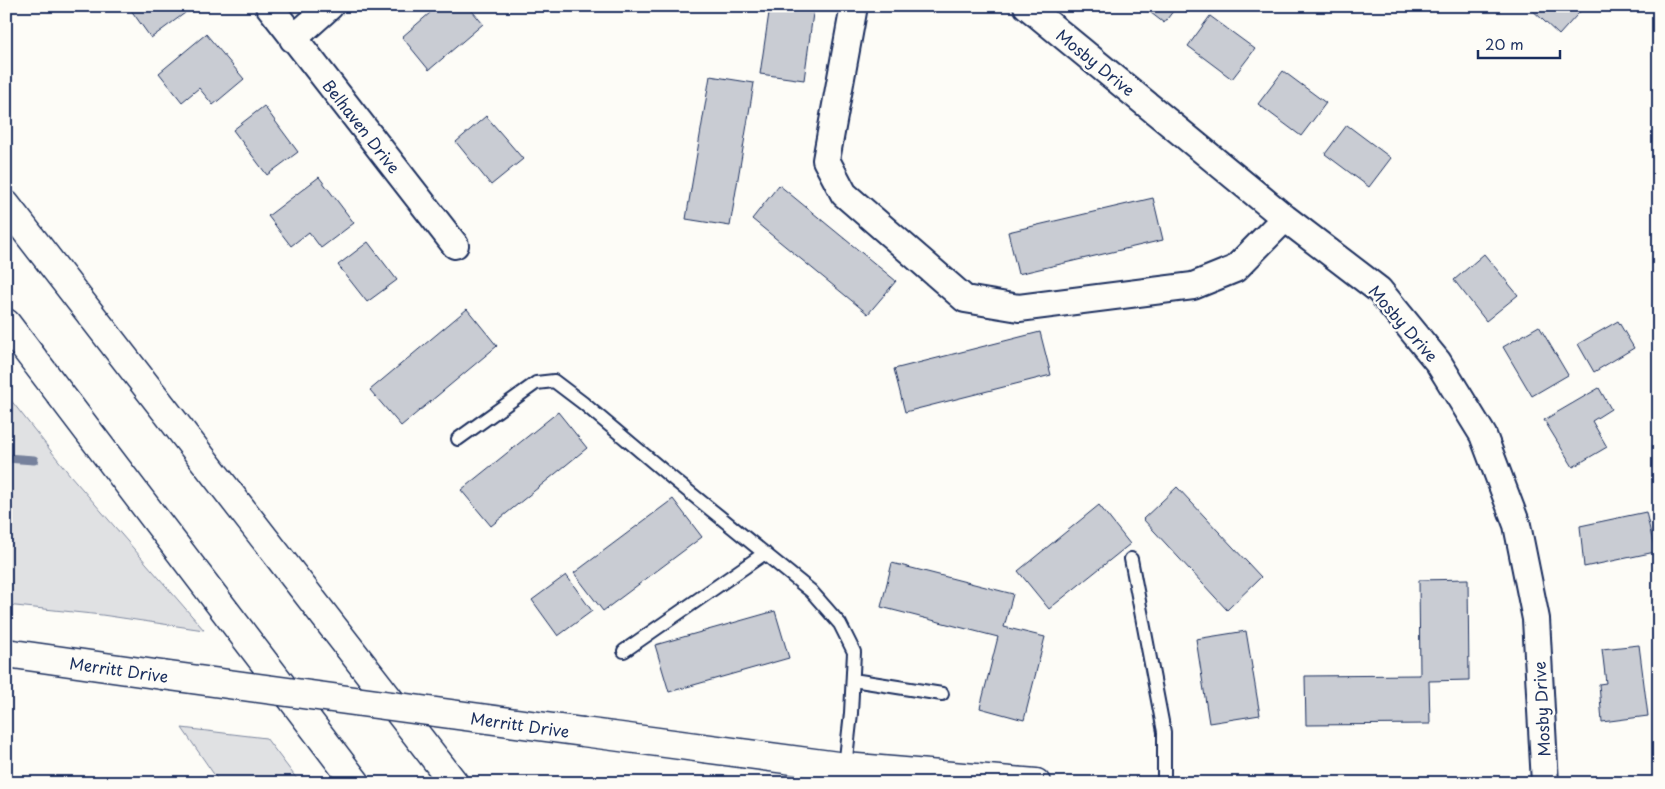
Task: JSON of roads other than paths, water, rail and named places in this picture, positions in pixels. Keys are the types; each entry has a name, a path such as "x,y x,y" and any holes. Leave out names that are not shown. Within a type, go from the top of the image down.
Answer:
{"main road":[{"path":"6,205 454,783"},
{"path":"6,323 356,783"},
{"name":"Merritt Drive","path":"6,652 845,768 1036,783"}],"street":[{"name":"Belhaven Drive","path":"269,6 455,245"},
{"path":"293,39 330,6"},
{"path":"854,6 826,160 844,194 965,299 1019,308 1193,286 1235,269 1286,218"},
{"name":"Mosby Drive","path":"1027,6 1286,218 1379,290 1438,362 1483,435 1517,525 1536,619 1545,783"}],"lane":[{"path":"458,439 536,382 554,381 811,591 840,624 854,652 845,768"},
{"path":"624,651 765,553"},
{"path":"1131,559 1164,732 1164,783"},
{"path":"853,680 942,694"}],"waterway":[{"path":"6,458 34,460"}]}
